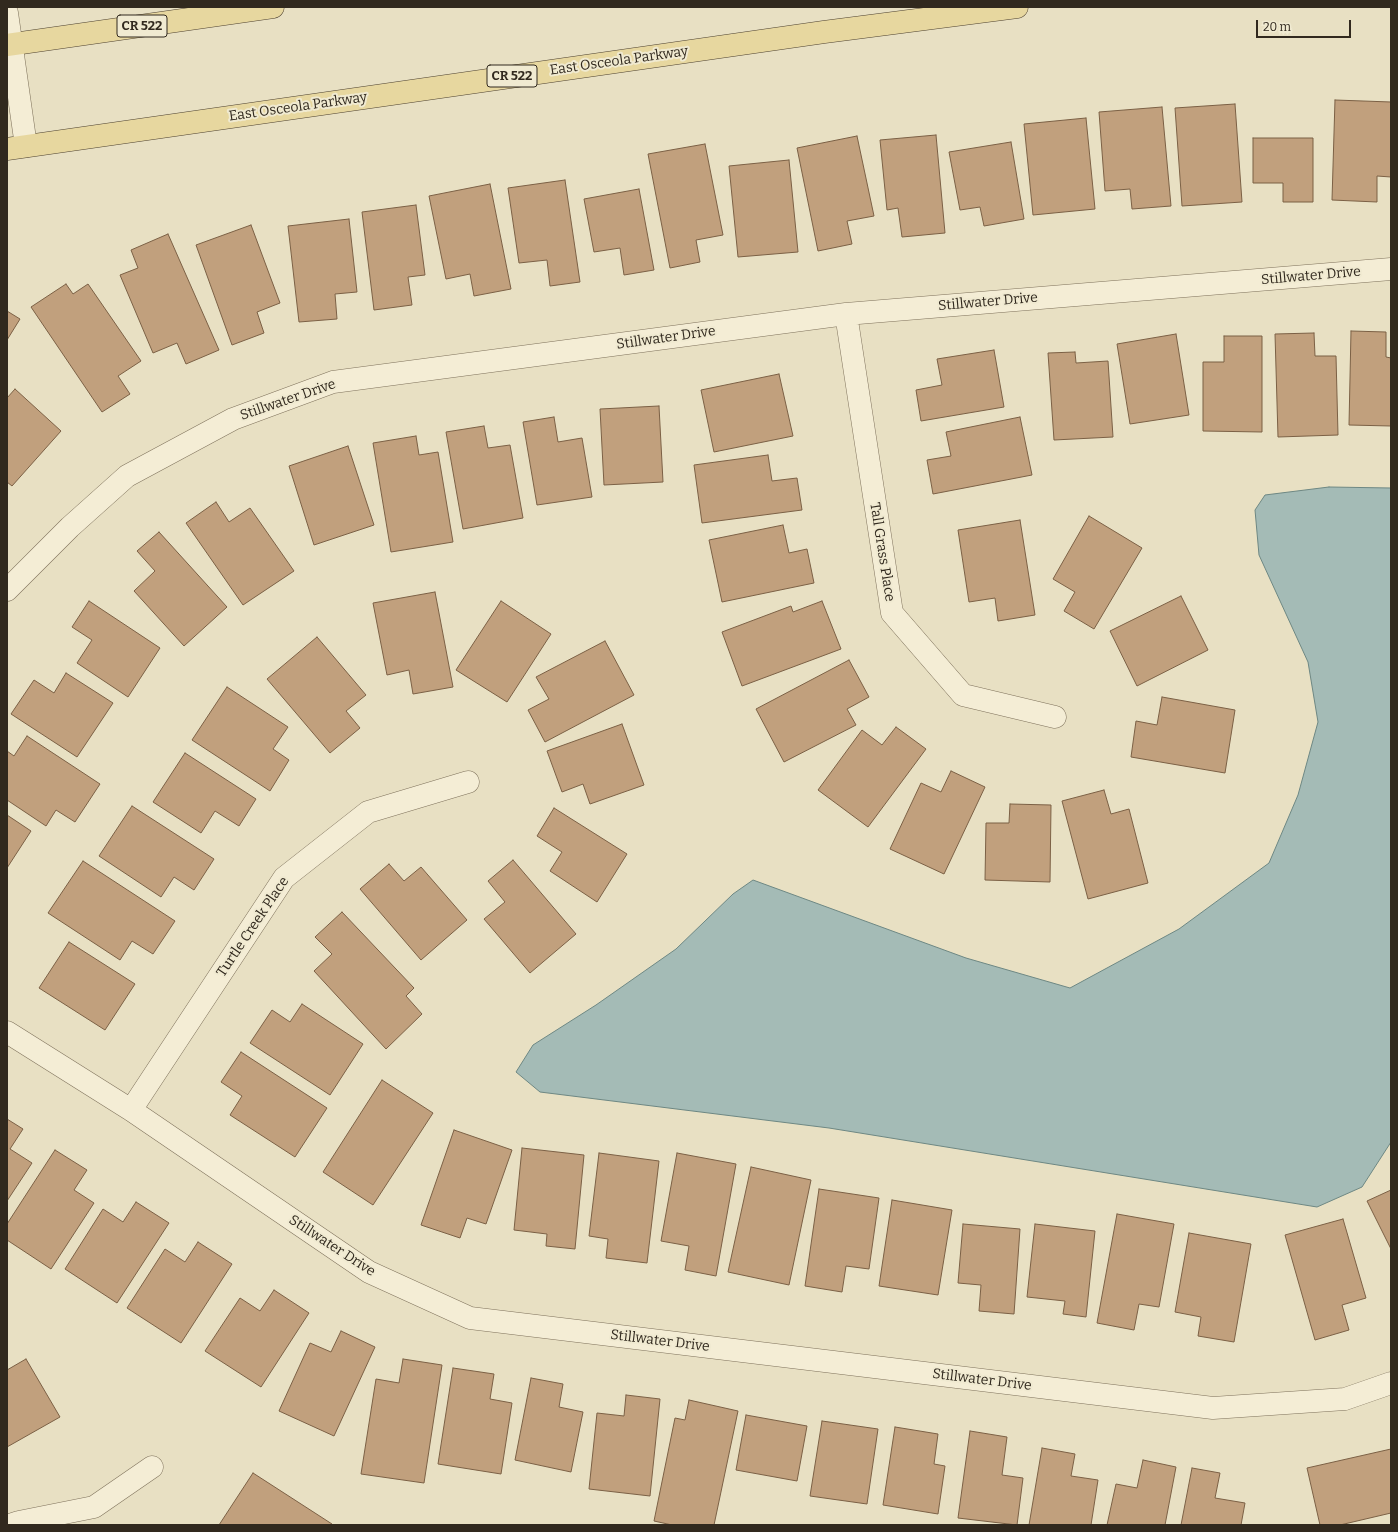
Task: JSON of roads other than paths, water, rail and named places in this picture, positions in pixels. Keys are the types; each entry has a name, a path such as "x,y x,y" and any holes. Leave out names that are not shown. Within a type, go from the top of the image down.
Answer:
{"main road":[{"name":"CR 522","path":"9,45 273,7"},
{"name":"East Osceola Parkway","path":"16,148 800,35 1017,7"}],"street":[{"path":"7,13 16,148"},
{"name":"Stillwater Drive","path":"7,590 70,527 127,476 233,419 333,382 846,314 1391,269"},
{"name":"Tall Grass Place","path":"846,314 892,613 963,694 1055,717"},
{"name":"Turtle Creek Place","path":"131,1110 284,878 368,812 468,782"},
{"name":"Stillwater Drive","path":"7,1032 131,1110 369,1272 470,1318 1213,1408 1345,1399 1391,1383"},
{"path":"10,1525 94,1507 152,1467"}],"water":[{"path":"1329,487 1391,488 1391,1142 1362,1187 1317,1207 829,1128 540,1092 516,1072 533,1045 596,1005 676,949 733,894 753,880 966,958 1070,988 1179,929 1269,863 1298,795 1318,722 1308,662 1259,555 1255,510 1265,495"}]}
